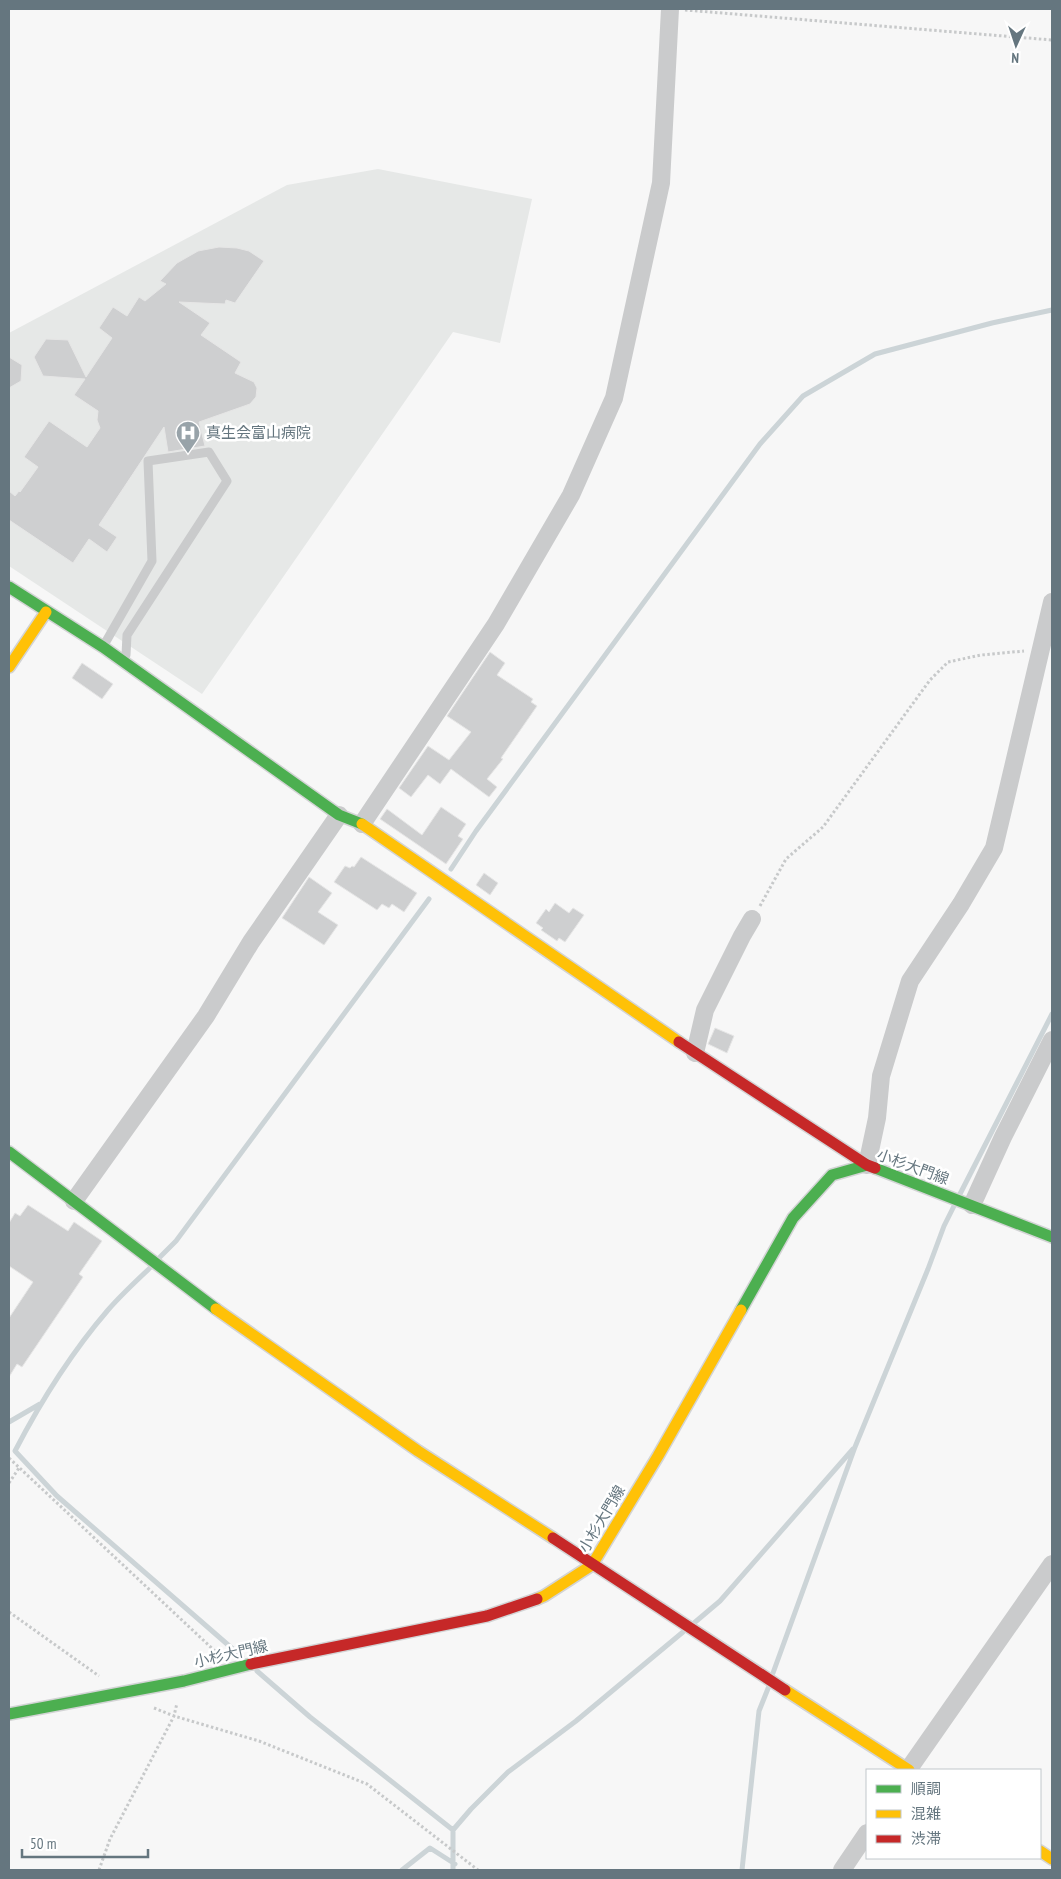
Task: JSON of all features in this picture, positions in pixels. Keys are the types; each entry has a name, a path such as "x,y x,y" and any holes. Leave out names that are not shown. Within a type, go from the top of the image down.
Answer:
{"street":[{"path":"362,824 496,624 571,495 614,398 661,184 675,9"},
{"path":"9,587 103,647 339,816 362,824 695,1053 867,1165 877,1118 881,1076 910,981 961,904 994,848 1047,648 1052,602"},
{"path":"9,667 46,612"},
{"path":"74,1201 206,1016 251,942 339,816"},
{"path":"695,1053 705,1010 752,919"},
{"path":"972,1205 1003,1137 1052,1040"},
{"path":"9,1152 244,1330 418,1451 907,1769"},
{"name":"小杉大門線","path":"9,1714 184,1681 234,1668 486,1616 544,1596 592,1565 658,1456 793,1218 832,1175 867,1165 1052,1237"},
{"path":"910,1769 1052,1564"},
{"path":"842,1870 866,1834"},
{"path":"1041,1853 1052,1859"}],"lane":[{"path":"103,647 152,562 148,461 209,452 227,482 127,634 126,655 122,661"}],"path":[{"path":"675,9 1052,40"},
{"path":"752,919 786,859 823,827 930,680 948,662 981,655 1047,648"},
{"path":"9,1458 234,1668"},
{"path":"9,1483 19,1468"},
{"path":"9,1612 96,1673 105,1681 109,1695"},
{"path":"100,1870 110,1839 174,1716 184,1681"},
{"path":"149,1707 259,1741 367,1784 478,1870"}],"shaded area":[{"name":"真生会富山病院","path":"378,169 532,199 500,343 453,332 202,694 9,566 9,333 287,185"}],"building":[{"path":"219,247 249,251 264,261 235,303 226,300 225,304 179,302 210,323 201,335 241,362 235,373 254,382 257,388 256,397 250,404 199,422 205,446 168,452 164,427 99,525 117,537 107,552 89,539 73,563 9,520 9,491 15,496 20,492 38,467 24,457 49,421 87,447 100,428 97,420 98,411 74,395 85,379 43,376 34,357 46,339 68,340 86,377 112,338 99,328 113,307 127,316 139,297 145,301 166,284 160,281 177,263 198,251"},
{"path":"9,357 22,365 21,381 9,388"},
{"path":"490,652 505,663 497,675 533,699 531,702 537,706 501,758 503,759 487,779 497,787 489,797 451,769 440,784 428,775 411,797 399,788 428,746 449,760 471,732 447,716"},
{"path":"82,663 113,684 102,699 72,678"},
{"path":"441,807 466,824 458,836 463,839 446,864 380,819 387,809 422,835"},
{"path":"361,857 417,893 404,912 392,904 389,908 382,904 377,910 334,882 345,866 354,867"},
{"path":"484,873 498,883 490,895 476,885"},
{"path":"309,877 332,893 318,912 338,925 324,945 282,918"},
{"path":"555,903 569,913 573,908 584,915 565,942 559,938 557,941 541,930 543,928 536,923 546,909 549,912"},
{"path":"715,1028 734,1036 727,1053 708,1044"},
{"path":"28,1205 68,1231 74,1222 102,1241 79,1274 83,1277 22,1367 17,1364 9,1377 9,1318 33,1282 9,1266 9,1223 15,1213 20,1216"}],"waterway":[{"path":"451,869 476,831 760,444 803,396 875,354 992,323 1052,310"},
{"path":"160,1257 176,1241 429,899"},
{"path":"960,1194 1052,1014"},
{"path":"773,1673 855,1447 944,1226 954,1206"},
{"path":"151,1267 113,1304 94,1326 46,1396 15,1451 57,1496 242,1657"},
{"path":"9,1422 40,1404"},
{"path":"694,1623 720,1601 853,1449"},
{"path":"453,1870 453,1830 471,1809 508,1772 576,1721 683,1632"},
{"path":"257,1671 310,1717 453,1830"},
{"path":"742,1870 759,1711 769,1686"},
{"path":"402,1870 430,1848 455,1864"}],"traffic: fast":[{"path":"9,587 103,647 339,815 362,824"},
{"path":"9,1152 216,1309"},
{"path":"741,1310 793,1218 832,1175 867,1165"},
{"path":"875,1168 1052,1237"},
{"path":"9,1714 184,1681 251,1664"}],"traffic: slow":[{"path":"9,667 46,612"},
{"path":"362,824 679,1042"},
{"path":"216,1309 418,1451 553,1538"},
{"path":"537,1599 592,1565 658,1456 741,1310"},
{"path":"785,1690 907,1769"},
{"path":"1041,1852 1052,1859"}],"traffic: jam":[{"path":"679,1042 867,1165 875,1168"},
{"path":"553,1538 785,1690"},
{"path":"251,1664 487,1616 537,1599"}],"place":[{"name":"真生会富山病院","path":"188,454"}]}
